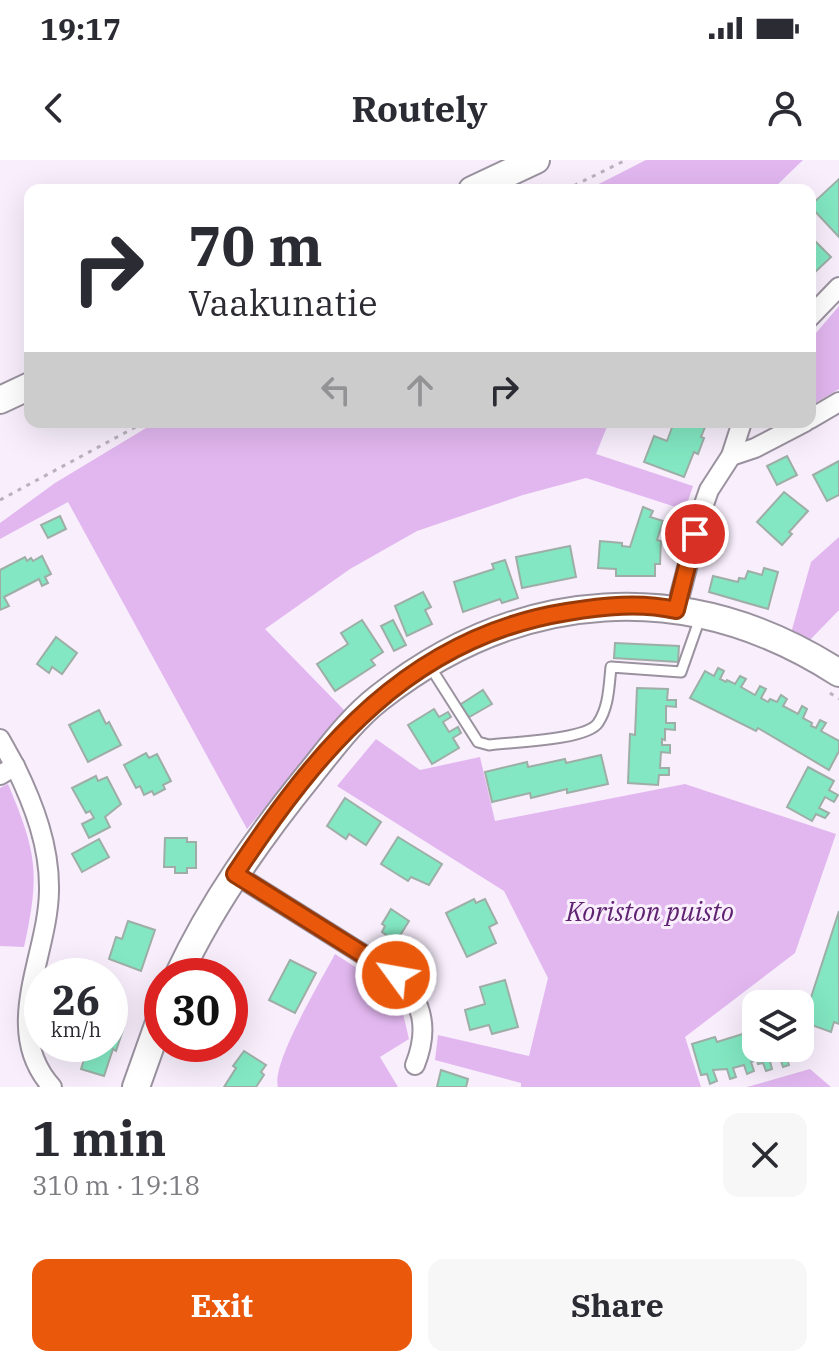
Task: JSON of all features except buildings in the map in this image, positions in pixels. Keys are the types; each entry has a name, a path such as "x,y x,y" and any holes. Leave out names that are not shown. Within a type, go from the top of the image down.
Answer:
{"street":[{"path":"485,184 536,160"},
{"path":"816,311 839,287"},
{"path":"0,400 24,389"},
{"path":"816,415 839,402"},
{"path":"688,612 706,499 731,456 740,428"},
{"path":"731,456 755,448 793,428"},
{"path":"187,958 201,930 259,839 353,721 376,700 428,664 495,629 550,615 605,607 662,607 688,612 784,643 839,673"},
{"path":"0,739 7,771 39,825 48,866 49,893 45,922 26,1011 30,1051 36,1066 52,1087"},
{"path":"235,874 406,984 420,1007 423,1023 423,1039 415,1065"},
{"path":"136,1087 145,1062"}],"lane":[{"path":"428,664 478,742 489,745 583,734 597,725 603,712 611,667 681,672 688,612"}],"path":[{"path":"577,184 626,160"},
{"path":"0,500 134,428"}],"green space":[{"path":"646,160 803,160 778,184 599,184"},
{"path":"839,306 839,389 816,402 816,333"},
{"path":"146,428 607,428 596,454 693,486 685,510 586,478 523,495 417,531 350,569 265,629 345,711 247,829 68,502 0,539 0,523 55,483"},
{"path":"839,537 839,610 809,641 791,633 811,562"},
{"name":"Koriston puisto","path":"376,739 420,770 480,757 495,821 685,784 836,834 795,953 747,990 742,990 742,993 685,1037 701,1087 521,1087 521,1083 435,1060 438,1035 529,1056 548,978 504,891 337,786"},
{"path":"8,784 25,828 33,864 34,882 24,947 0,946 0,788"},
{"path":"335,954 391,990 401,1005 409,1039 380,1057 398,1087 278,1087 278,1075 290,1041"},
{"path":"810,1069 831,1087 747,1087"}],"route":[{"path":"396,975 235,874 333,745 376,700 428,664 495,629 550,615 605,607 662,607 676,610 695,534"}]}
